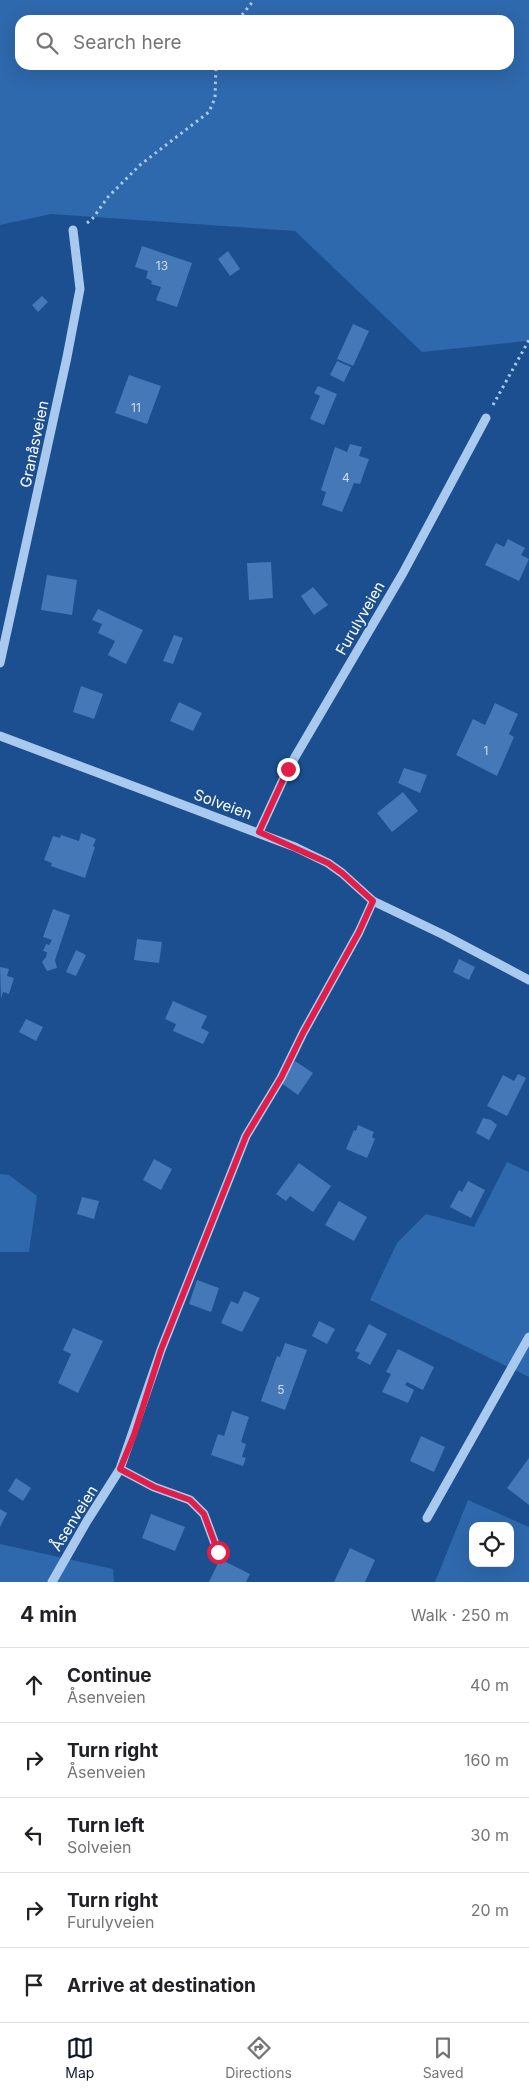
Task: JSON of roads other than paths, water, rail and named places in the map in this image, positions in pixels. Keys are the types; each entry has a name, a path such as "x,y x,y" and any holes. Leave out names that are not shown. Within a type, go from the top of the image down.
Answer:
{"street":[{"name":"Granåsveien","path":"0,663 65,367 80,289 73,230"},
{"name":"Furulyveien","path":"259,832 288,769 403,573 486,418"},
{"name":"Solveien","path":"0,736 259,832 328,863 373,901 444,935 529,980"},
{"name":"Åsenveien","path":"52,1582 120,1469 134,1435 161,1350 246,1136 281,1078 303,1033 359,932 373,901"},
{"path":"427,1518 529,1337"},
{"path":"120,1469 154,1487 190,1500 204,1514 218,1552"}]}
